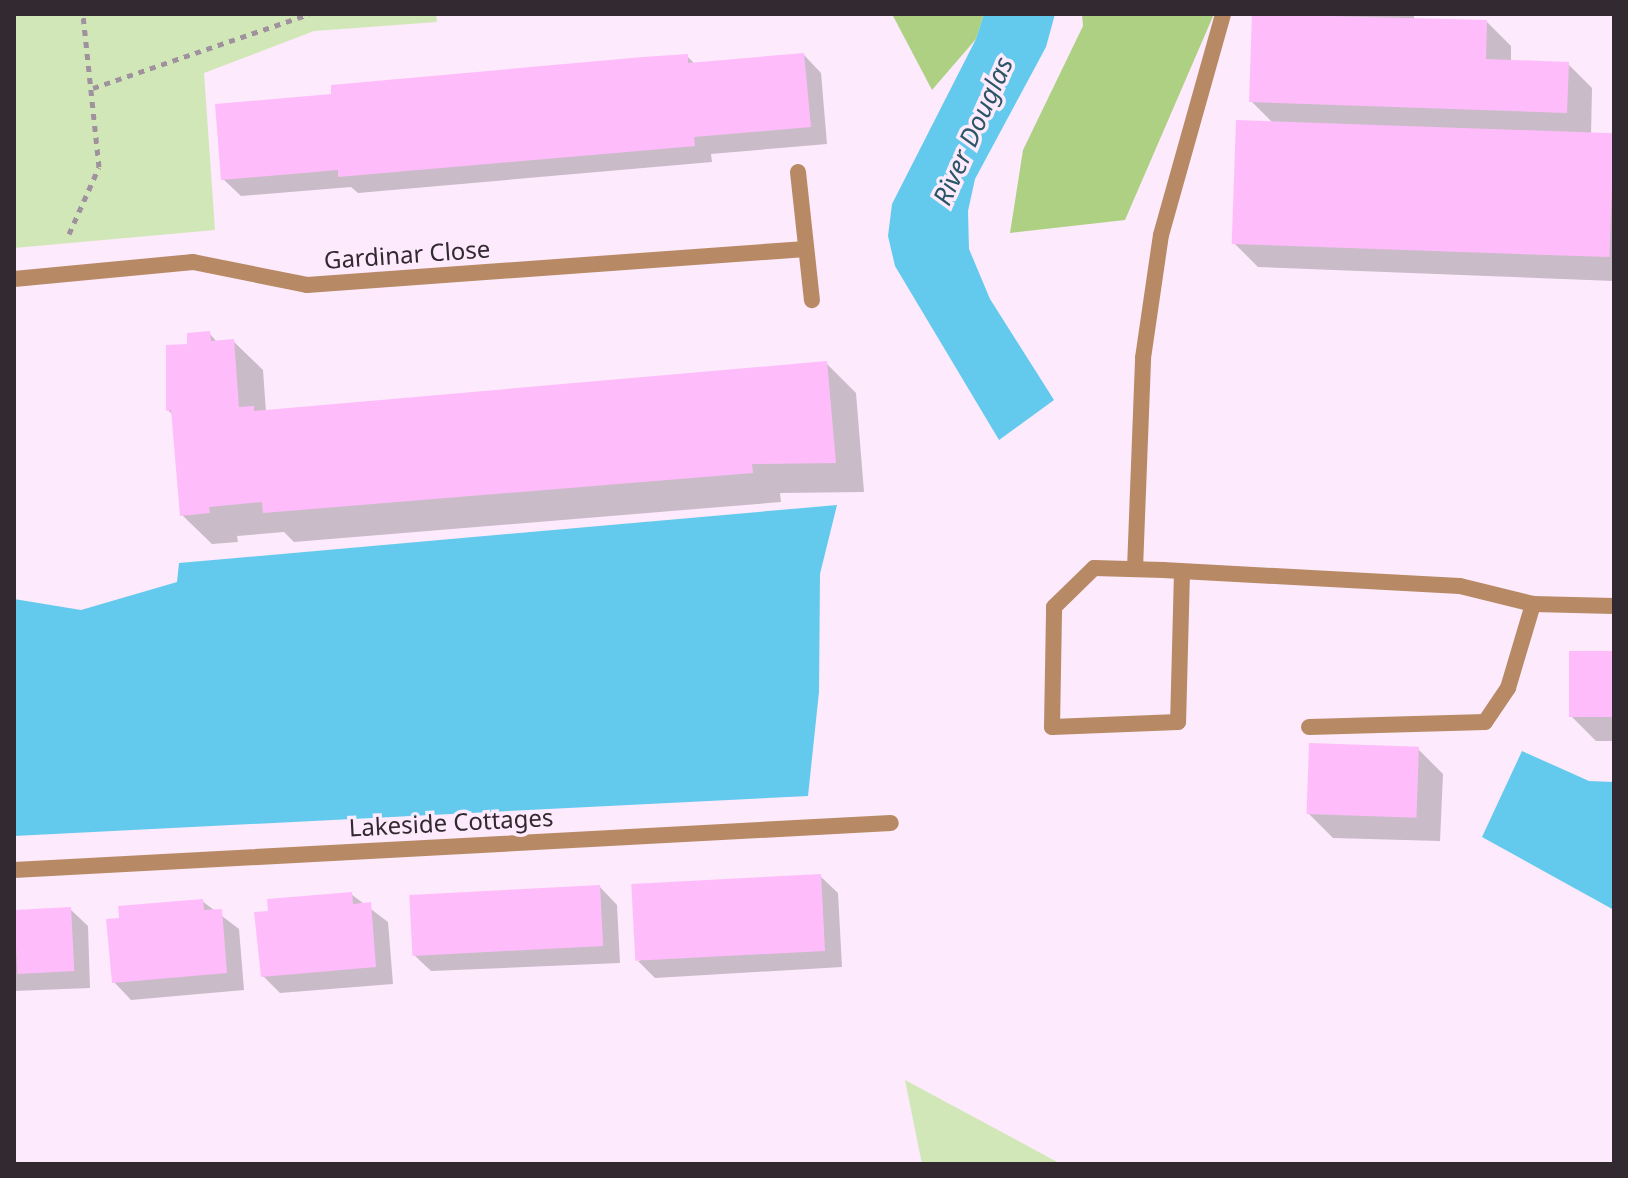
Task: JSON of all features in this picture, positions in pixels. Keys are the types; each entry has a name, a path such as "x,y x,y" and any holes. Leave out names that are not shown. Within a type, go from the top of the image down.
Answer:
{"street":[{"path":"1135,569 1143,358 1161,235 1223,14"},
{"path":"798,172 812,300"},
{"name":"Gardinar Close","path":"14,279 193,262 307,285 806,249"},
{"path":"1182,572 1178,722 1052,727 1054,607 1094,568 1135,569 1460,586 1533,604 1614,606"},
{"path":"1309,727 1485,722 1508,688 1533,604"},
{"name":"Lakeside Cottages","path":"14,870 891,823"}],"path":[{"path":"51,275 99,167 83,14"},
{"path":"93,88 309,14"}],"green space":[{"path":"14,14 436,14 437,22 314,31 204,73 215,230 14,248"},
{"path":"892,14 984,14 976,39 932,90"},
{"path":"1082,14 1214,14 1125,220 1010,233 1023,150 1083,26"},
{"path":"905,1080 1061,1164 922,1164"}],"water":[{"name":"River Douglas","path":"984,14 1055,14 1046,47 975,179 968,211 969,249 990,299 1054,400 999,440 895,266 888,236 892,204 976,39"},
{"path":"837,505 820,574 819,692 808,796 14,836 14,599 81,610 177,582 179,563"},
{"path":"1522,751 1589,781 1614,782 1614,910 1482,837"}],"building":[{"path":"1252,14 1487,20 1486,59 1569,62 1567,113 1249,102"},
{"path":"804,53 811,127 694,137 695,146 338,177 338,170 221,180 215,104 331,94 331,85 643,57 688,54 688,63"},
{"path":"1236,120 1614,133 1609,257 1232,244"},
{"path":"210,331 211,341 234,339 239,407 254,406 254,411 827,361 836,463 752,464 753,473 263,513 262,502 209,507 210,513 180,516 171,410 166,411 166,345 187,344 187,333"},
{"path":"1569,651 1614,651 1614,717 1569,717"},
{"path":"1309,743 1419,747 1416,818 1307,814"},
{"path":"821,874 825,951 635,961 631,884"},
{"path":"600,885 603,946 412,956 409,895"},
{"path":"352,892 353,904 371,902 376,967 261,977 254,912 268,911 267,899"},
{"path":"203,899 204,910 222,909 227,973 112,983 106,919 119,918 118,906"},
{"path":"71,907 74,971 17,974 14,910"}]}
